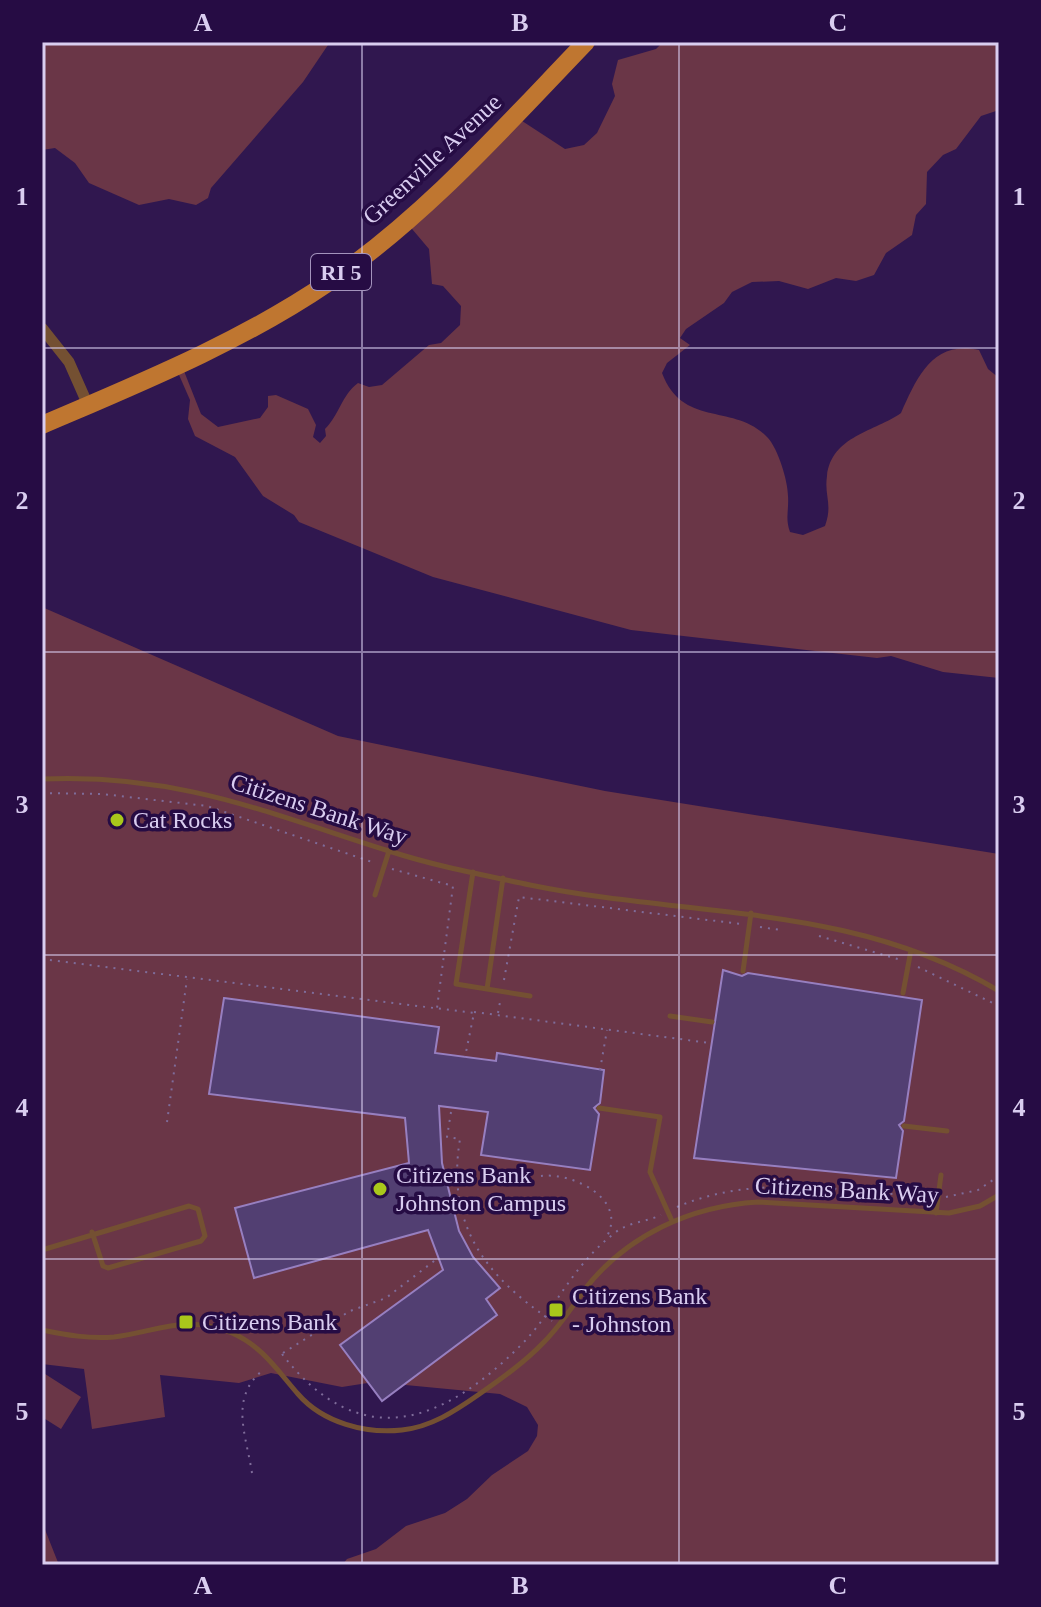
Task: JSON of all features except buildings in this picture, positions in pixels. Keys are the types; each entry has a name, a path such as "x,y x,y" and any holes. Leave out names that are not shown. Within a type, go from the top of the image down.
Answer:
{"main road":[{"name":"Greenville Avenue","path":"42,425 212,348 331,281 423,206 580,44"}],"street":[{"path":"42,328 69,362 88,405"}],"lane":[{"name":"Citizens Bank Way","path":"42,779 105,778 198,790 254,805 389,851 473,872 592,896 751,913 837,927 911,950 999,991"},
{"path":"375,895 389,851"},
{"path":"473,872 456,984 530,996"},
{"path":"487,989 503,878"},
{"path":"743,971 751,913"},
{"path":"903,993 911,950"},
{"path":"670,1016 712,1022"},
{"path":"599,1108 660,1117 650,1172 672,1221"},
{"path":"904,1126 947,1131"},
{"path":"936,1213 941,1175"},
{"name":"Citizens Bank Way","path":"42,1330 101,1338 165,1324 196,1324 239,1336 273,1361 300,1397 331,1418 374,1431 407,1430 427,1425 464,1405 531,1355 609,1264 643,1237 672,1221 729,1204 758,1202 936,1213 980,1206 999,1195"},
{"path":"42,1250 92,1232 189,1206 198,1209 205,1236 201,1241 108,1268 103,1266 92,1232"}],"path":[{"path":"42,793 102,794 207,806 453,886 437,1008"},
{"path":"498,1013 519,897 794,932"},
{"path":"809,934 908,962 999,1006"},
{"path":"42,959 474,1013"},
{"path":"167,1122 187,978"},
{"path":"465,1057 474,1009 710,1043"},
{"path":"600,1070 607,1029"},
{"path":"451,1112 447,1137 460,1139 454,1173 458,1197 476,1252 498,1279 559,1325"},
{"path":"541,1176 555,1174 577,1179 598,1195 612,1223 604,1242"},
{"path":"282,1354 317,1394 331,1403 367,1417 409,1417 434,1410 497,1366 523,1343 575,1271 604,1242 629,1224 640,1224 713,1194 757,1187 938,1197 965,1195 999,1176"},
{"path":"252,1473 241,1402 246,1386 282,1354 350,1311 386,1298 438,1258"}],"shaded area":[{"path":"42,42 330,42 303,82 211,188 208,198 196,205 169,199 139,205 89,183 75,163 55,148 42,150"},
{"path":"663,42 999,42 999,110 981,116 956,149 943,155 927,172 926,204 916,215 912,235 886,253 874,275 856,281 836,278 808,289 779,281 752,282 732,292 724,303 686,329 680,338 690,345 667,363 662,373 671,390 683,402 755,427 768,438 779,457 786,482 790,532 803,535 825,526 828,512 827,476 837,452 856,436 901,413 920,375 938,356 963,348 979,350 988,369 999,378 999,678 943,672 891,656 877,658 631,630 433,577 299,522 294,515 263,496 235,457 195,436 188,419 190,400 176,368 182,366 201,414 218,427 260,418 268,407 268,396 276,395 308,409 316,425 313,437 320,443 326,436 325,429 358,383 369,387 382,385 429,345 441,343 460,325 461,306 443,286 432,284 429,249 407,223 516,117 565,149 584,145 597,133 615,96 612,84 618,60 656,49"},
{"path":"42,607 338,736 605,791 999,854 999,1565 342,1565 347,1559 376,1549 406,1526 445,1513 528,1451 537,1436 538,1425 527,1407 500,1394 374,1382 342,1387 271,1373 239,1383 160,1375 165,1417 92,1429 84,1369 42,1364"},
{"path":"42,1372 81,1397 61,1429 42,1417"},
{"path":"42,1522 59,1565 42,1565"}],"place":[{"name":"Cat Rocks","path":"117,820"},
{"name":"Citizens Bank Johnston Campus","path":"380,1189"},
{"name":"Citizens Bank - Johnston","path":"556,1310"},
{"name":"Citizens Bank","path":"186,1322"}]}
